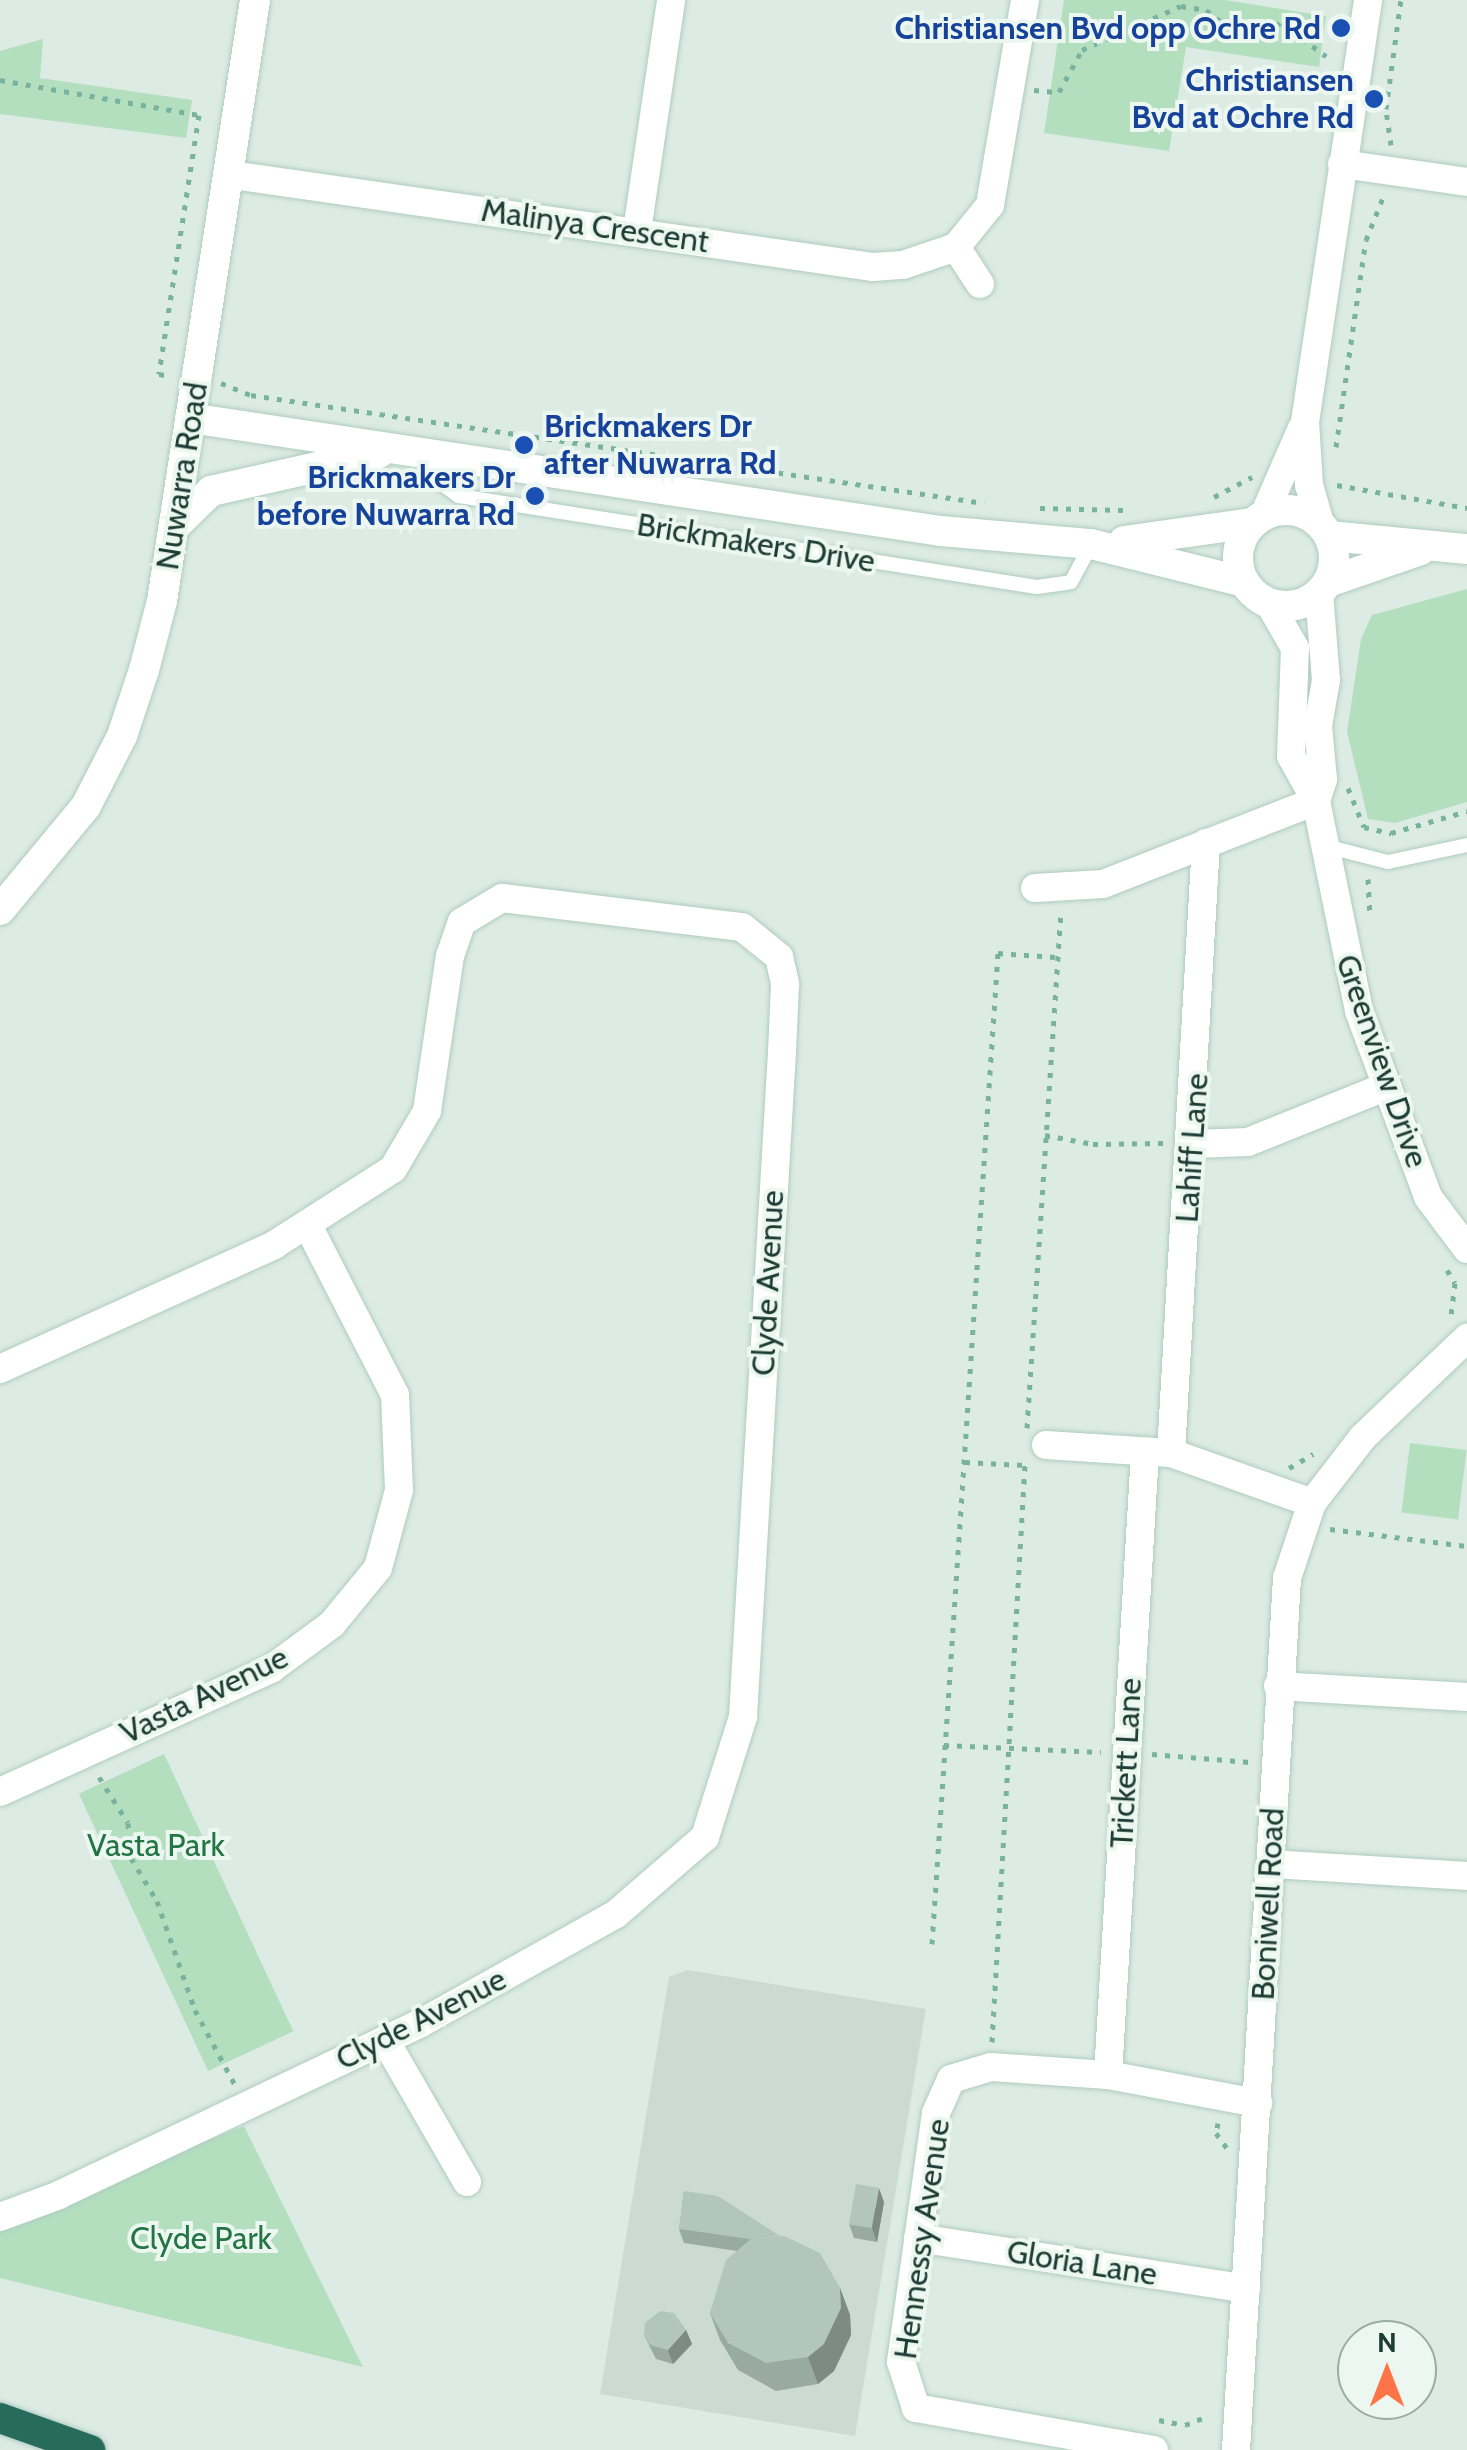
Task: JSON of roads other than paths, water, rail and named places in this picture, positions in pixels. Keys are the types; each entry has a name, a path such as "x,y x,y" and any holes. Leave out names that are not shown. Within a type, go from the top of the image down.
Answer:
{"highway":[{"path":"0,2418 90,2450"}],"street":[{"name":"Nuwarra Road","path":"0,910 86,806 122,736 162,600 232,175 256,0"},
{"path":"638,231 670,0"},
{"path":"980,284 956,246 990,204 1024,0"},
{"path":"1324,587 1334,551 1309,485 1305,422 1368,0"},
{"path":"1342,164 1467,182"},
{"name":"Malinya Crescent","path":"232,175 873,266 903,265 956,246"},
{"name":"Brickmakers Drive","path":"190,418 941,531 1091,544 1244,582"},
{"path":"1305,422 1238,551 1244,582 1269,603 1296,605 1324,587 1428,548"},
{"path":"174,527 211,491 406,451"},
{"path":"1258,519 1294,510 1324,530 1428,548 1467,549"},
{"name":"Brickmakers Drive","path":"1091,544 1195,536 1258,519"},
{"name":"Greenview Drive","path":"1316,801 1323,779 1318,726 1326,651 1324,587"},
{"name":"Greenview Drive","path":"1269,603 1295,648 1291,756 1316,801 1339,935 1428,1198 1467,1249"},
{"path":"1035,888 1102,884 1316,801"},
{"name":"Lahiff Lane","path":"1158,1453 1193,1144 1206,843"},
{"name":"Clyde Avenue","path":"0,1369 308,1226 392,1169 427,1111 462,922 502,898 742,927 778,957 785,984 782,1052 743,1716 705,1837 616,1914 385,2040 57,2196 0,2216"},
{"path":"1193,1144 1248,1142 1387,1086"},
{"name":"Vasta Avenue","path":"0,1792 271,1670 332,1624 378,1568 399,1490 395,1395 308,1226"},
{"name":"Boniwell Road","path":"1236,2450 1287,1578 1307,1513 1403,1395 1467,1338"},
{"path":"1403,1395 1467,1372"},
{"path":"1046,1444 1158,1453 1307,1513"},
{"name":"Trickett Lane","path":"1108,2075 1158,1453"},
{"path":"1278,1686 1467,1698"},
{"path":"1271,1864 1467,1876"},
{"path":"385,2040 467,2182"},
{"name":"Hennessy Avenue","path":"1154,2450 916,2408 901,2362 936,2113 951,2079 991,2067 1108,2075 1258,2103"},
{"name":"Gloria Lane","path":"918,2238 1246,2289"}],"lane":[{"name":"Brickmakers Drive","path":"406,451 459,496 1037,587 1071,582 1091,544"},
{"path":"1326,846 1388,862 1467,844"}],"place":[{"name":"Christiansen Bvd opp Ochre Rd","path":"1341,28"},
{"name":"Christiansen Bvd at Ochre Rd","path":"1374,99"},
{"name":"Brickmakers Dr after Nuwarra Rd","path":"524,445"},
{"name":"Brickmakers Dr before Nuwarra Rd","path":"535,496"}],"park label":[{"name":"Vasta Park","path":"156,1845"},
{"name":"Clyde Park","path":"201,2238"}]}
